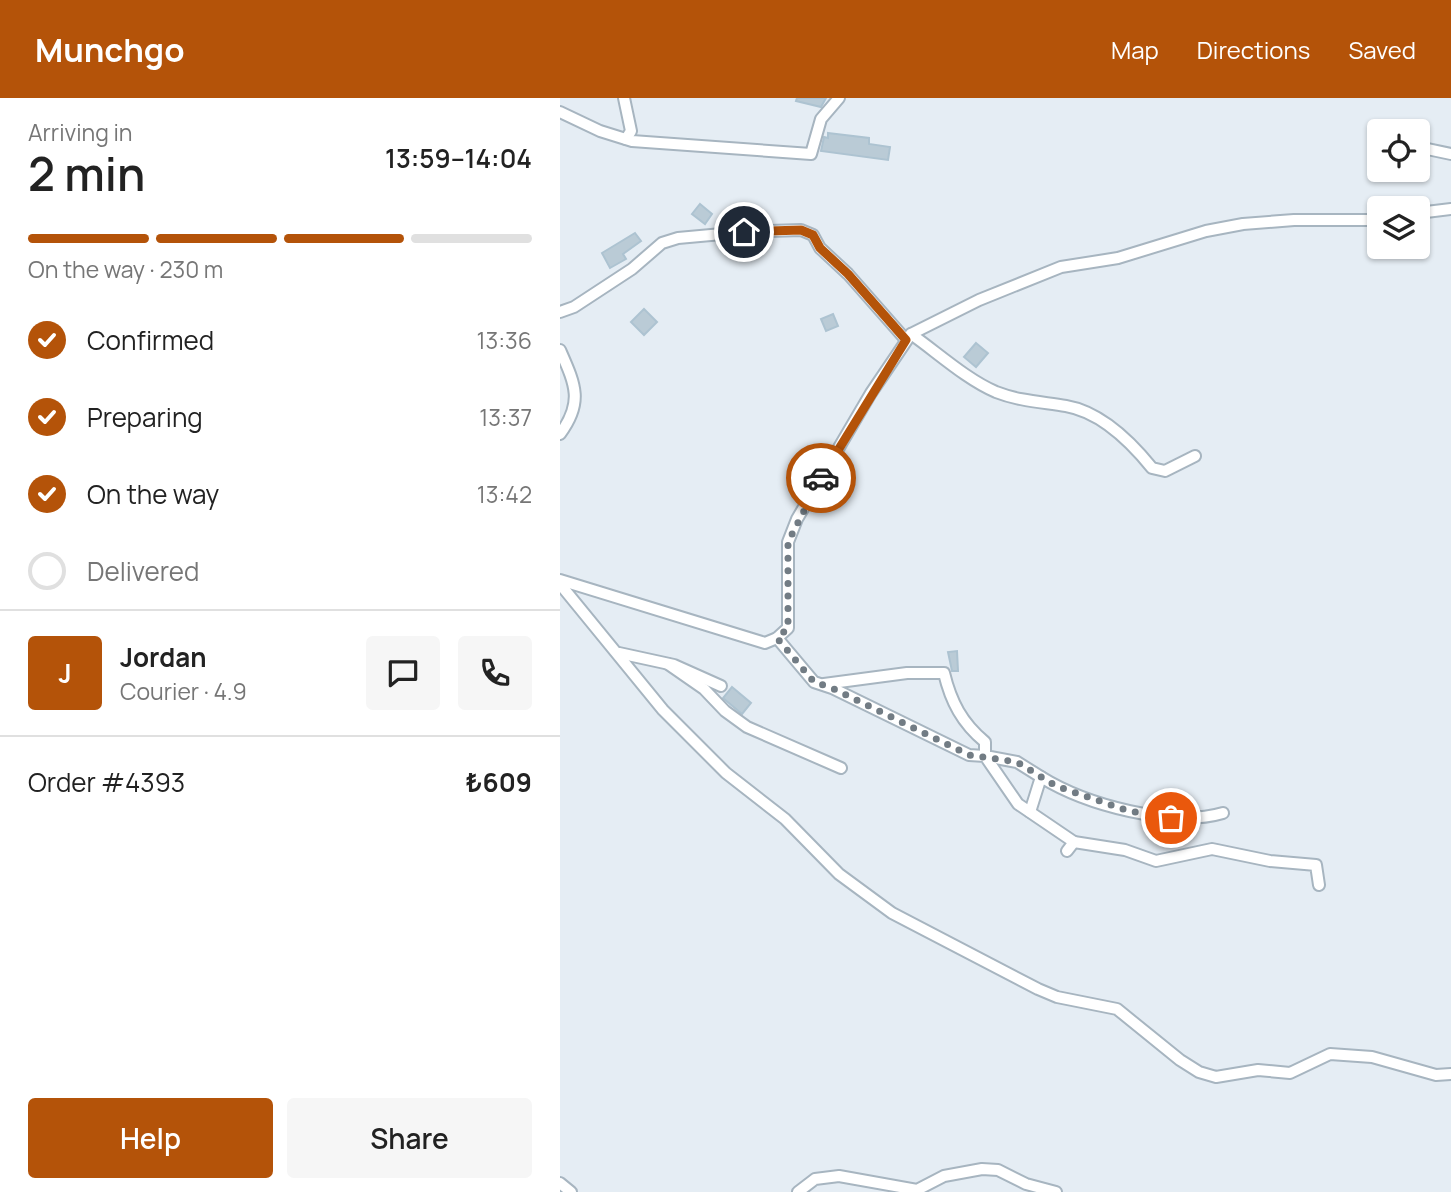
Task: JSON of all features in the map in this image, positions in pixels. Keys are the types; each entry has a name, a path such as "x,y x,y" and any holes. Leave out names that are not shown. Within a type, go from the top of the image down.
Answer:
{"street":[{"path":"624,98 631,131 626,139"},
{"path":"560,112 600,131 626,139 816,152 821,119 839,98"},
{"path":"1430,150 1451,154"},
{"path":"1430,212 1451,209"},
{"path":"560,582 765,643 777,638 788,628 788,542 797,519 909,337 979,300 1061,267 1118,258 1206,231 1243,223 1367,220"},
{"path":"560,312 574,307 632,269 662,243 678,238 730,233 801,230 813,235 825,253 909,337 995,391 1023,401 1068,406 1102,421 1131,442 1152,468 1165,471 1195,456"},
{"path":"560,350 575,384 575,409 560,434"},
{"path":"560,582 663,710 726,773 785,819 862,894 1038,989 1057,997 1117,1009 1199,1072 1216,1077 1258,1070 1290,1073 1316,1058 1353,1054 1436,1075 1451,1074"},
{"path":"777,638 814,682 969,755 985,755 1017,762 1056,786 1153,817 1189,820 1223,813"},
{"path":"619,653 668,664 721,686"},
{"path":"668,664 704,689 725,711 747,727 841,768"},
{"path":"821,684 906,673 944,673 949,695 958,713 985,742 985,755 1018,804 1070,846 1125,850 1156,862 1212,849 1270,862 1316,865 1319,885"},
{"path":"1030,812 1041,777"},
{"path":"798,1192 816,1179 839,1176 917,1190 944,1176 982,1169 998,1170 1026,1184 1056,1192"},
{"path":"560,1183 571,1192"}],"building":[{"path":"797,98 826,98 821,107 796,101"},
{"path":"828,133 869,138 869,144 890,147 888,160 821,151 824,137 828,138"},
{"path":"700,204 712,214 705,224 692,214"},
{"path":"635,233 641,241 623,254 626,259 610,268 602,253"},
{"path":"644,309 657,322 644,335 631,322"},
{"path":"833,314 838,326 826,331 821,319"},
{"path":"976,343 988,353 976,367 964,357"},
{"path":"957,651 958,671 952,671 948,652"},
{"path":"732,687 751,703 742,714 723,698"}],"way so far":[{"path":"821,478 797,519 788,542 788,628 777,638 814,682 832,688 969,755 985,755 1017,762 1056,786 1129,811 1171,818"}],"route":[{"path":"744,232 781,229 801,230 813,235 820,248 848,274 906,340 821,478"}]}
